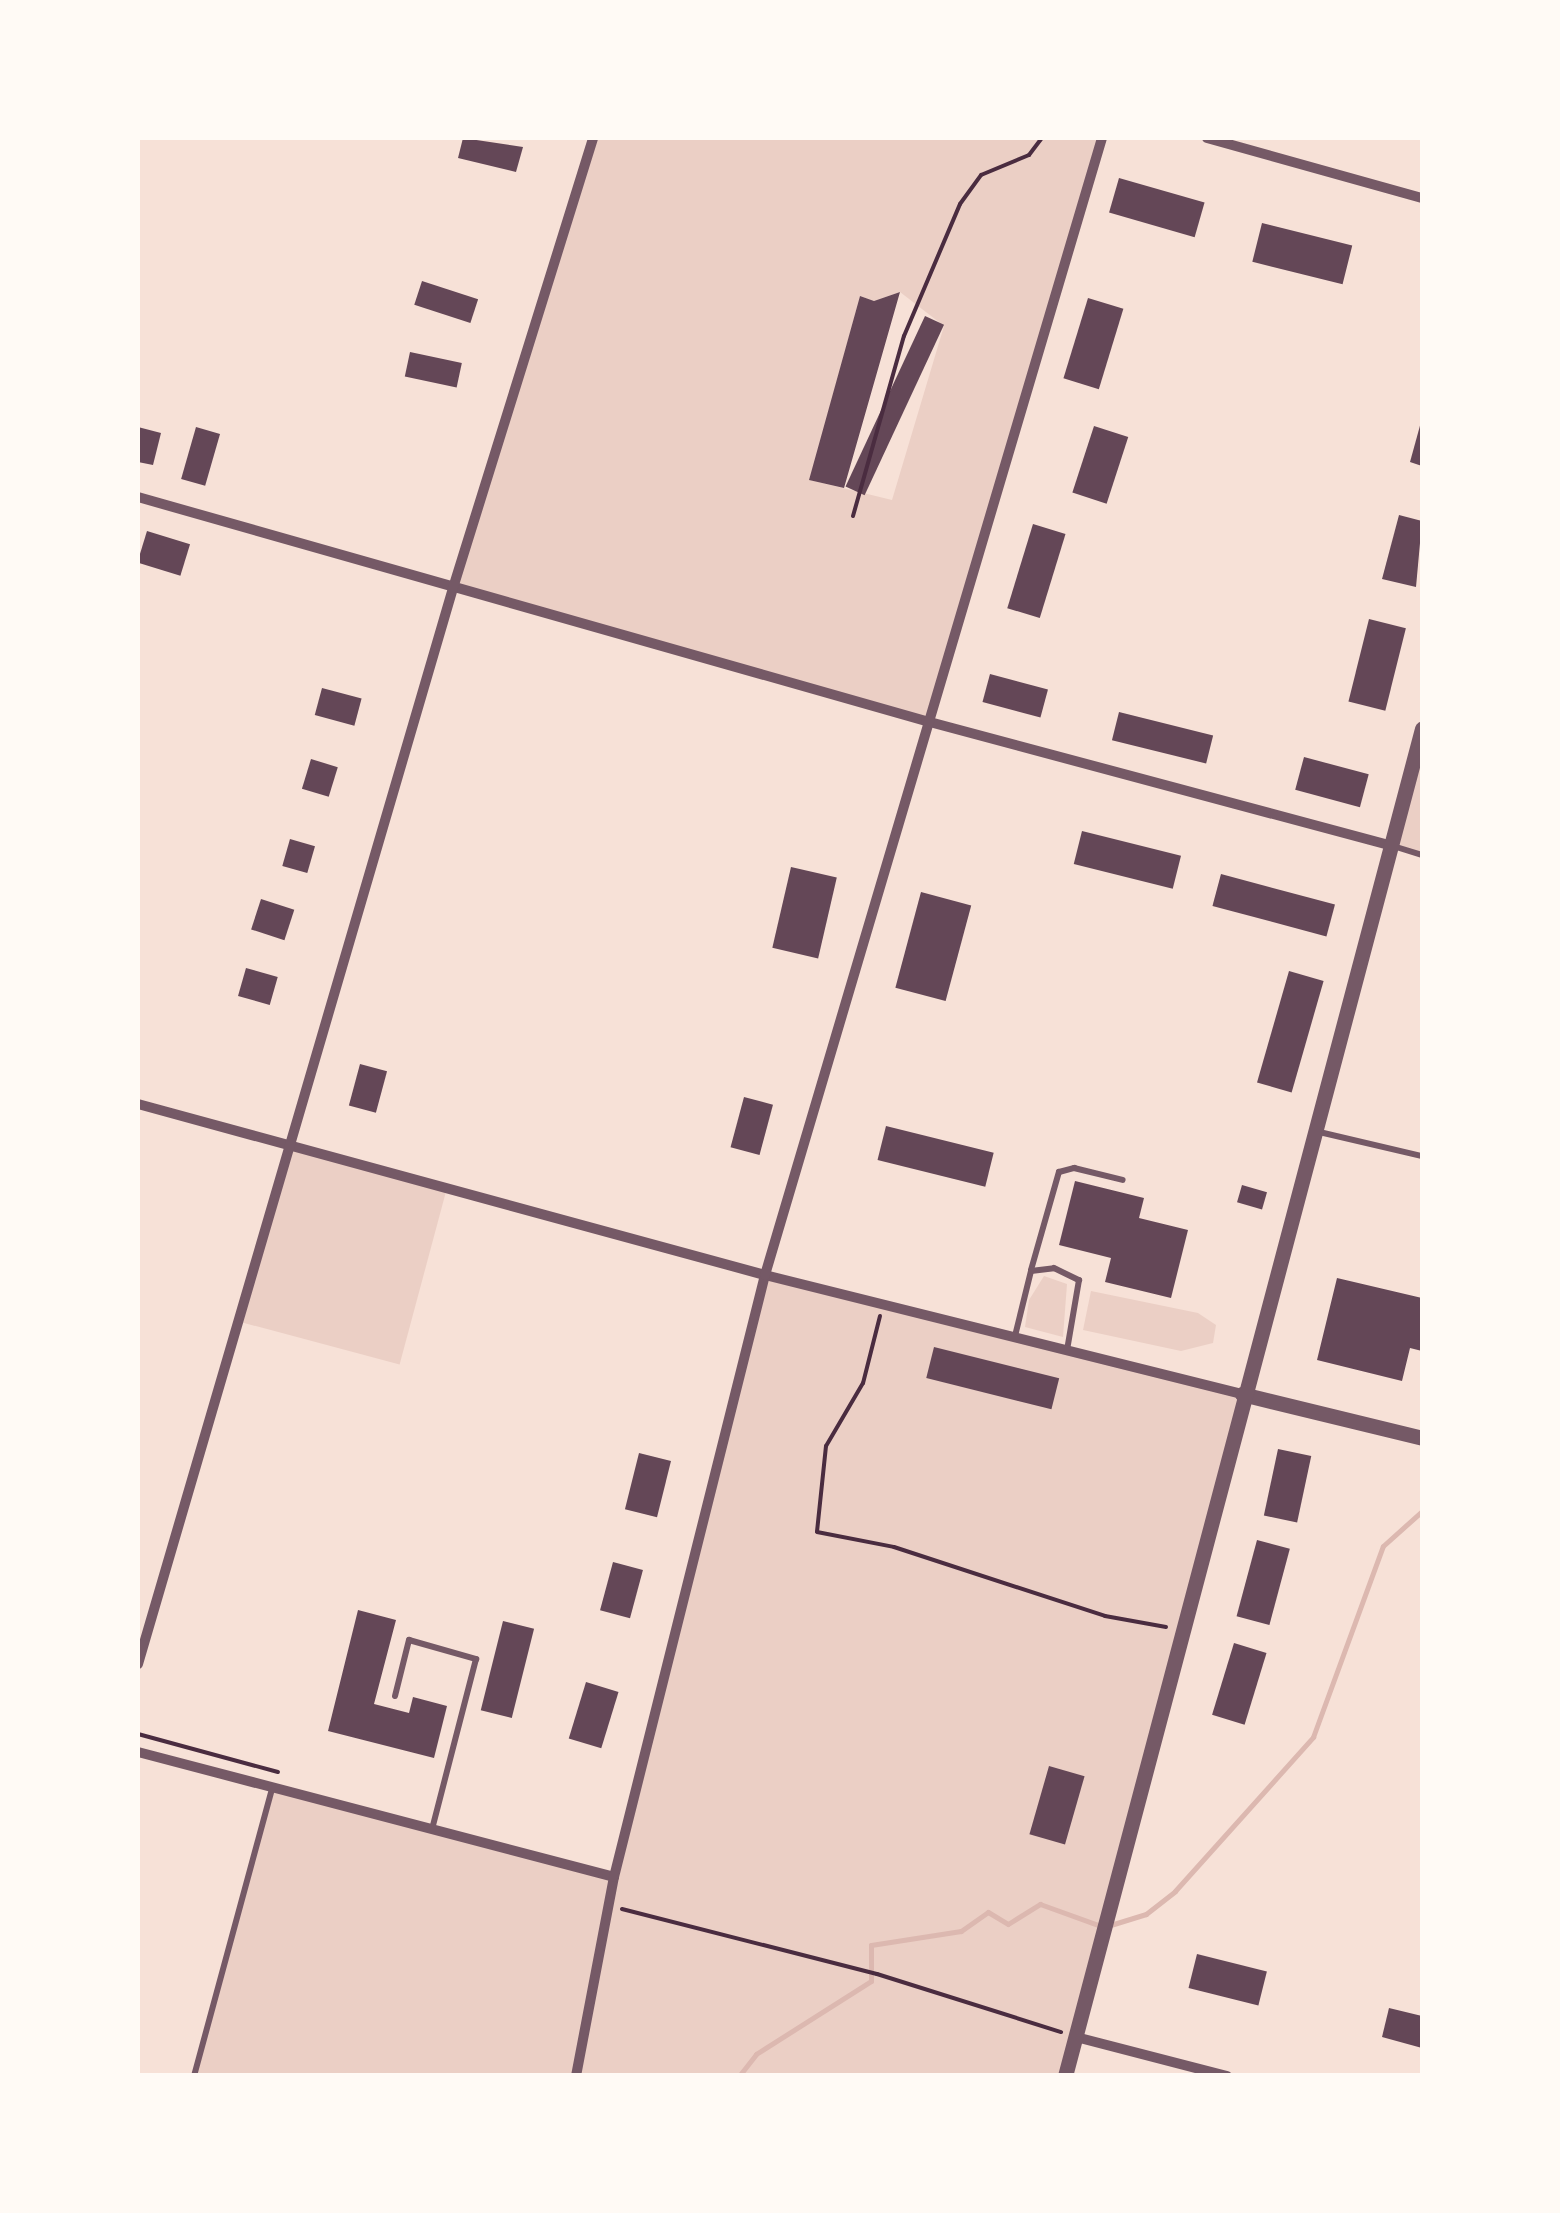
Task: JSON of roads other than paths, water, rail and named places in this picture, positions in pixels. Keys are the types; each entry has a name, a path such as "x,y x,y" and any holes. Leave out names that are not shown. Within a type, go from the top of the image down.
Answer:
{"street":[{"path":"138,1664 452,588 593,138"},
{"path":"576,2076 614,1877 765,1275 1102,138"},
{"path":"1207,138 1422,198"},
{"path":"138,497 926,722 1392,846"},
{"path":"1066,2076 1242,1394 1422,728"},
{"path":"138,1104 765,1275 1422,1438"},
{"path":"138,1752 614,1877"},
{"path":"1076,2037 1227,2076"}],"lane":[{"path":"1392,846 1422,856"},
{"path":"1314,1131 1422,1156"},
{"path":"1014,1337 1059,1172 1074,1168 1123,1180"},
{"path":"1030,1271 1054,1268 1079,1280 1067,1350"},
{"path":"395,1696 409,1640 476,1659 432,1830"},
{"path":"194,2076 272,1789"}],"waterway":[{"path":"739,2076 756,2054 871,1981 871,1945 961,1931 988,1912 1008,1924 1040,1904 1104,1927 1146,1914 1175,1891 1313,1737 1383,1546 1422,1511"}]}
